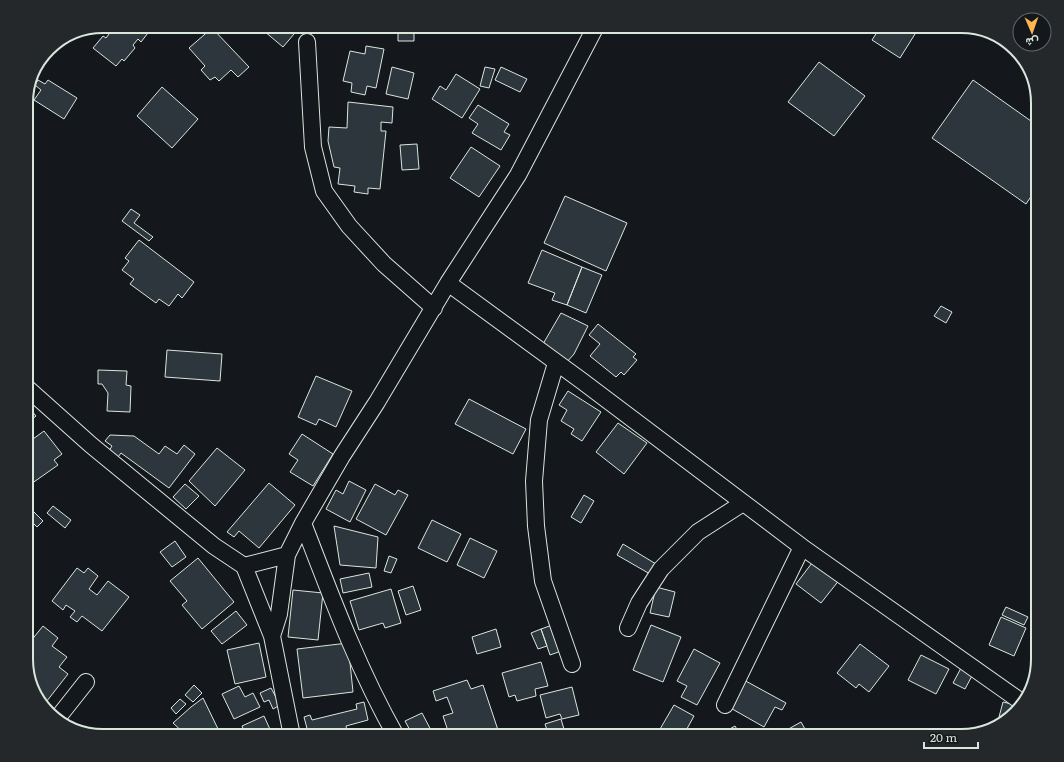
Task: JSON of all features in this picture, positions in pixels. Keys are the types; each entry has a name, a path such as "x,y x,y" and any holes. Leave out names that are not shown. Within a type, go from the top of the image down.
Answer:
{"street":[{"path":"272,636 279,614 287,555 303,523 342,456 448,283 518,175 592,33"},
{"path":"308,42 313,147 324,191 349,226 384,264 434,308"},
{"path":"448,283 802,547 1018,700"},
{"path":"556,363 539,420 534,481 536,526 543,581 572,664"},
{"path":"33,393 91,445 214,546 244,566 272,636 291,729"},
{"path":"628,628 639,602 661,569 698,532 743,503"},
{"path":"303,523 360,666 392,729"},
{"path":"725,705 802,547"},
{"path":"244,566 287,555"},
{"path":"60,715 86,682"}],"building":[{"path":"110,33 148,33 141,42 138,39 133,45 135,48 124,61 122,59 116,66 93,48 103,36 106,38"},
{"path":"206,33 217,33 249,67 238,77 231,70 219,81 215,77 210,80 201,70 205,66 189,48"},
{"path":"266,33 293,33 294,34 283,47"},
{"path":"398,33 414,33 414,41 398,41"},
{"path":"876,33 916,33 900,58 872,40"},
{"path":"366,46 384,49 376,88 367,86 365,95 351,92 352,83 343,81 350,51 365,54"},
{"path":"819,62 865,96 834,136 788,102"},
{"path":"392,67 414,73 408,99 386,94"},
{"path":"485,67 495,69 489,88 480,86"},
{"path":"501,67 527,79 520,92 495,80"},
{"path":"456,74 480,89 462,118 432,99 440,86 446,90"},
{"path":"38,80 45,84 48,80 77,98 64,119 34,100 41,90 35,85"},
{"path":"973,80 1031,121 1031,196 1026,204 932,138"},
{"path":"162,87 198,119 172,148 137,116"},
{"path":"348,102 393,107 392,123 381,122 381,131 386,131 380,189 368,188 368,194 354,192 355,186 338,184 340,168 334,167 328,141 329,127 347,128"},
{"path":"478,105 509,124 504,132 510,135 501,150 472,133 478,124 469,118"},
{"path":"417,144 419,169 402,170 400,145"},
{"path":"471,147 500,166 479,197 450,178"},
{"path":"565,196 627,223 606,271 544,243"},
{"path":"131,209 140,215 134,223 153,237 149,241 122,221"},
{"path":"139,240 194,282 182,298 178,294 169,306 159,299 156,303 130,284 134,279 122,270 129,261 125,258"},
{"path":"542,250 582,267 567,305 552,300 555,293 528,283"},
{"path":"582,267 602,275 586,313 567,305"},
{"path":"941,306 952,312 946,323 934,316"},
{"path":"561,313 588,326 574,354 566,363 543,344"},
{"path":"598,324 636,354 633,357 637,360 624,375 621,372 616,377 590,356 600,344 589,335"},
{"path":"167,350 222,354 220,381 165,377"},
{"path":"98,370 127,371 126,385 131,386 130,412 107,411 108,393 102,384 98,384"},
{"path":"316,376 352,391 336,427 319,419 316,425 298,417"},
{"path":"568,391 601,412 582,441 571,434 574,429 561,421 567,410 559,405"},
{"path":"469,399 526,429 513,454 455,424"},
{"path":"618,423 647,443 624,474 596,452"},
{"path":"44,431 62,454 54,460 58,465 33,483 33,439"},
{"path":"302,434 333,454 313,486 290,472 298,460 289,454"},
{"path":"110,435 134,436 159,454 165,446 177,454 184,445 195,454 169,488 121,453 118,457 109,451 112,446 105,441"},
{"path":"217,448 245,470 215,506 189,481"},
{"path":"349,481 366,490 350,522 326,509 336,490 343,494"},
{"path":"269,483 295,505 259,548 239,531 234,537 227,532"},
{"path":"185,484 199,496 186,509 173,497"},
{"path":"375,484 395,495 398,490 408,495 386,535 356,519"},
{"path":"584,495 594,501 581,523 571,517"},
{"path":"53,506 71,520 65,528 47,513"},
{"path":"34,512 43,521 37,527 33,523"},
{"path":"432,520 461,534 447,562 418,548"},
{"path":"334,526 378,537 376,568 340,565"},
{"path":"470,538 497,551 484,578 457,565"},
{"path":"175,541 186,557 172,567 160,552"},
{"path":"623,544 656,564 650,574 617,555"},
{"path":"389,556 397,559 391,573 384,571"},
{"path":"198,558 234,602 202,629 182,605 187,601 170,581"},
{"path":"815,559 840,579 821,603 796,584"},
{"path":"77,568 84,573 88,568 98,576 89,589 97,595 108,581 129,597 102,631 82,616 77,622 70,617 75,611 66,605 63,610 52,601"},
{"path":"369,573 372,587 343,593 340,579"},
{"path":"413,586 421,610 406,615 398,591"},
{"path":"656,587 675,592 669,617 650,613"},
{"path":"391,589 401,623 385,628 383,623 359,630 350,601"},
{"path":"293,590 323,593 318,640 288,637"},
{"path":"1006,607 1028,617 1024,625 1002,615"},
{"path":"236,611 247,625 222,644 211,631"},
{"path":"1001,617 1026,628 1014,656 989,645"},
{"path":"555,624 564,650 550,655 541,629"},
{"path":"651,625 681,637 663,682 633,670"},
{"path":"43,626 58,638 52,646 67,657 59,667 68,674 47,701 40,690 35,677 33,664 33,638"},
{"path":"496,629 501,647 477,654 472,637"},
{"path":"541,629 547,646 538,649 531,633"},
{"path":"259,643 266,677 235,684 227,650"},
{"path":"348,643 353,692 303,698 297,649"},
{"path":"860,644 889,666 869,692 859,684 856,688 837,673"},
{"path":"694,649 720,663 697,705 681,697 687,686 677,681"},
{"path":"921,655 949,669 936,694 908,680"},
{"path":"541,662 548,686 535,689 536,696 517,701 515,695 509,697 502,673"},
{"path":"961,668 973,674 965,689 953,683"},
{"path":"742,679 786,703 782,710 775,707 764,727 727,706"},
{"path":"467,680 471,689 483,685 498,729 447,729 443,716 453,713 447,697 436,701 433,691"},
{"path":"194,685 202,693 193,702 185,695"},
{"path":"239,686 245,697 253,693 260,707 234,719 222,694"},
{"path":"572,687 579,715 562,719 560,714 546,718 540,695"},
{"path":"271,688 280,705 273,709 269,700 264,702 260,693"},
{"path":"203,698 218,729 179,729 173,723"},
{"path":"180,699 186,704 176,714 171,708"},
{"path":"364,702 368,720 346,726 347,729 307,729 304,717 310,715 312,720 357,709 356,704"},
{"path":"1003,702 1015,705 1004,715 999,717"},
{"path":"674,705 694,716 687,729 660,729"},
{"path":"422,713 430,729 409,729 405,721"},
{"path":"264,716 270,729 243,729 242,726"},
{"path":"561,719 564,729 547,729 545,724"},
{"path":"801,722 805,729 788,729"},
{"path":"735,726 737,729 730,729"}]}
